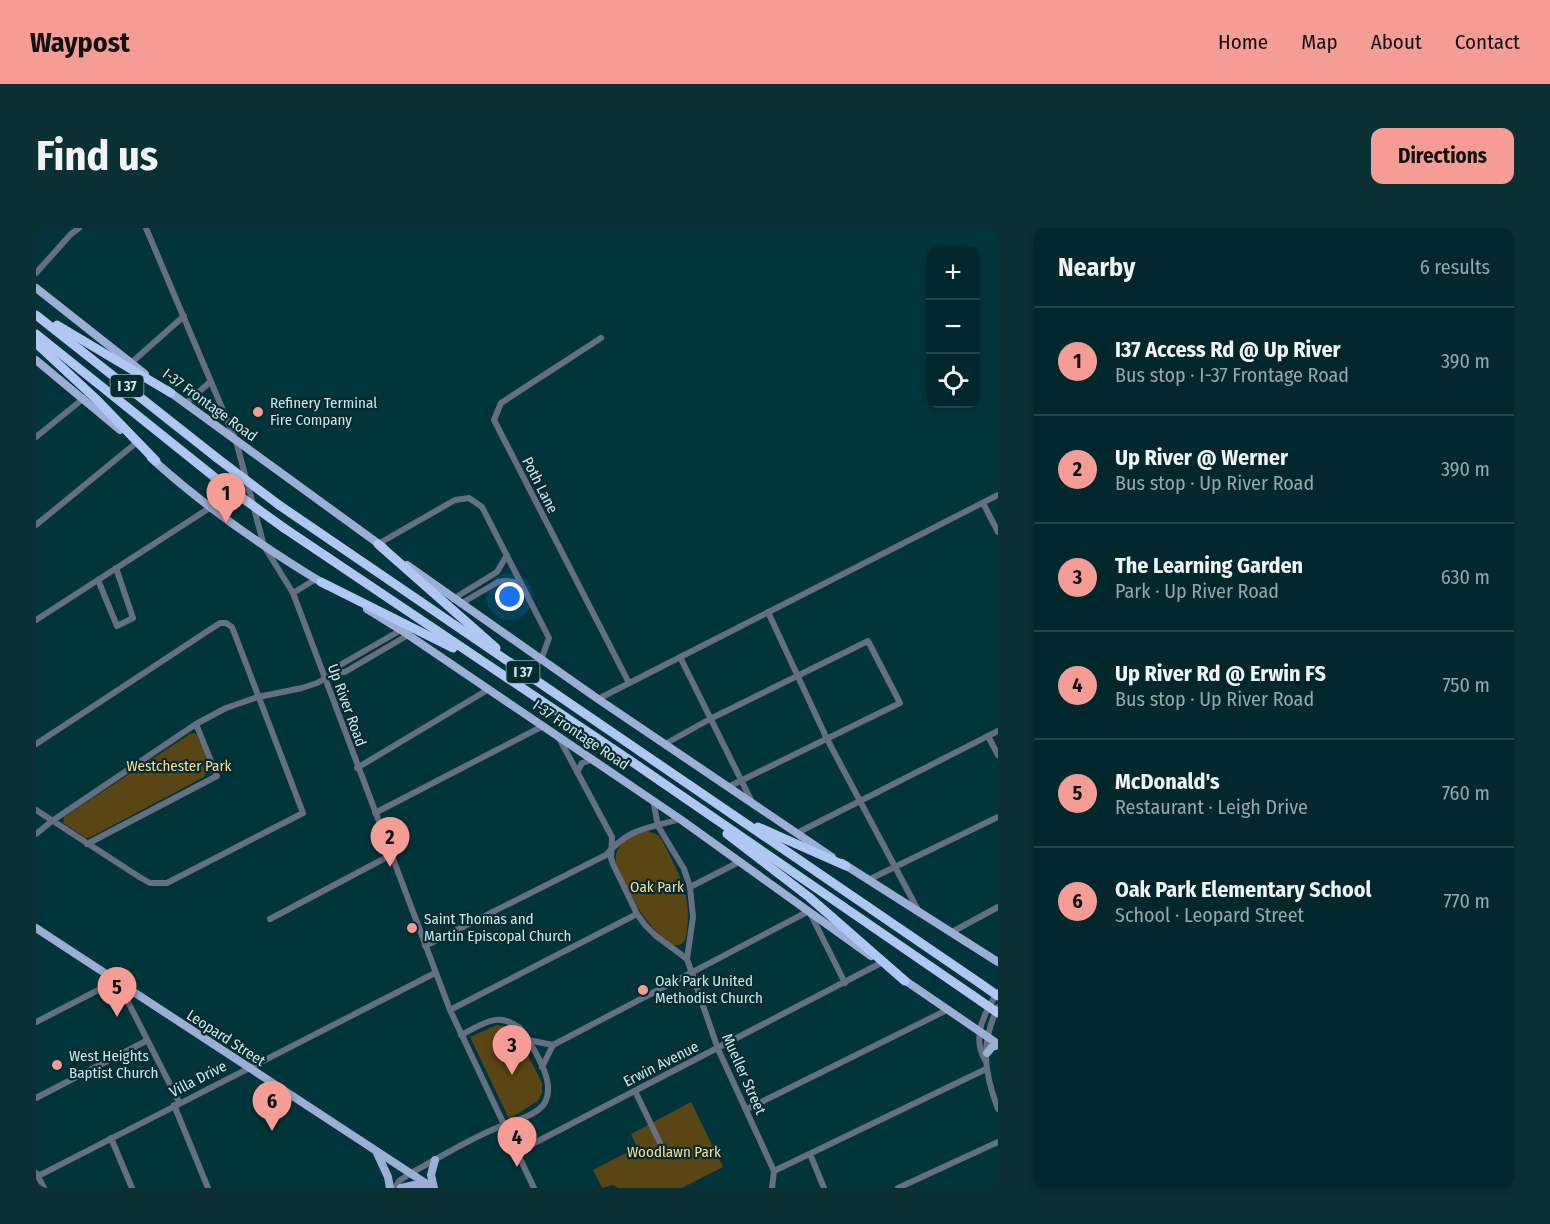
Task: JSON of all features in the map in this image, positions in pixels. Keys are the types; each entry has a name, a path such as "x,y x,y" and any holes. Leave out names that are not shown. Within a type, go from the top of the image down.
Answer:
{"highway":[{"path":"36,312 171,393"},
{"name":"I 37","path":"36,312 279,505 998,994"},
{"name":"I 37","path":"36,334 223,484 284,528 674,790 998,1013"},
{"path":"36,343 96,399 156,462"},
{"path":"378,544 492,644 510,663"},
{"path":"319,580 487,665"},
{"path":"674,790 690,806 809,897 905,981"},
{"path":"735,817 846,866"}],"main road":[{"name":"I-37 Frontage Road","path":"36,288 185,404 456,601 728,788 998,962"},
{"name":"I-37 Frontage Road","path":"36,360 211,507 264,546 404,632 653,800 998,1045"},
{"name":"Leopard Street","path":"36,928 432,1188"},
{"path":"986,1056 992,1047 998,1045"},
{"path":"376,1151 393,1188"},
{"path":"401,1188 414,1185 432,1188 431,1174 435,1160"}],"street":[{"path":"36,273 79,228"},
{"name":"Up River Road","path":"146,228 236,441 264,546 293,593 435,973 461,1035 534,1188"},
{"path":"131,363 184,316"},
{"name":"Poth Lane","path":"601,338 501,403 494,420 629,683"},
{"path":"185,404 210,382"},
{"path":"36,437 84,398"},
{"path":"36,525 136,443"},
{"path":"598,699 998,495"},
{"path":"378,544 454,500 469,498 482,507 549,638 541,660"},
{"path":"983,503 998,532"},
{"path":"36,620 211,507"},
{"path":"456,601 500,569 507,555"},
{"path":"98,580 117,626 133,618 116,568"},
{"path":"487,578 491,585"},
{"path":"293,593 319,580"},
{"path":"456,601 505,581 521,583"},
{"path":"768,612 827,739 918,911"},
{"path":"36,744 220,623 226,623 232,627 303,813 167,883 150,883 36,810"},
{"path":"36,834 196,724 226,708 258,697 302,688 325,679 335,673 340,665 404,632"},
{"path":"665,744 710,719 868,641 900,704 728,788"},
{"path":"680,657 752,803"},
{"path":"357,768 489,689"},
{"path":"87,844 217,776 196,724"},
{"path":"375,813 543,726"},
{"path":"797,833 998,731"},
{"path":"988,736 998,755"},
{"path":"559,738 612,837 613,864 637,914 655,935 687,959 693,917 690,887 679,860 658,826 653,800"},
{"path":"577,772 582,763 592,759"},
{"path":"868,879 998,817"},
{"path":"425,946 606,855 621,838 635,831 680,819"},
{"path":"270,919 391,855"},
{"path":"690,887 738,862"},
{"path":"952,932 998,907"},
{"path":"542,1067 553,1045 809,911 845,983"},
{"path":"450,1010 637,914"},
{"path":"818,931 826,923"},
{"name":"Mueller Street","path":"687,959 718,1049 774,1171"},
{"name":"Erwin Avenue","path":"517,1152 881,963"},
{"name":"Villa Drive","path":"36,1175 435,973"},
{"path":"36,1022 116,981"},
{"path":"129,989 127,1000 176,1104 208,1188"},
{"path":"998,994 985,1011 981,1053 986,1056 986,1069 998,1110"},
{"path":"983,1034 998,1007"},
{"path":"747,1109 947,1010"},
{"path":"393,1188 411,1173 494,1128 512,1124 539,1110 546,1102 549,1084 542,1067 528,1040 513,1022 502,1018 492,1019 461,1035"},
{"path":"528,1040 553,1045"},
{"path":"36,1098 146,1041"},
{"path":"772,1188 774,1171 986,1069"},
{"path":"635,1091 662,1145"},
{"path":"111,1138 132,1188"},
{"path":"898,1188 998,1142"},
{"path":"810,1154 824,1188"},
{"path":"36,1175 44,1188"}],"green space":[{"name":"Westchester Park","path":"195,733 207,761 204,777 89,838 63,823 64,817 190,734"},
{"name":"Oak Park","path":"647,831 658,835 662,840 686,894 687,931 684,942 680,945 671,944 649,923 636,904 616,863 617,851 624,841"},
{"path":"497,1025 509,1027 518,1035 542,1083 542,1093 538,1101 509,1119 470,1037"},
{"name":"Woodlawn Park","path":"691,1102 723,1167 682,1188 618,1188 613,1185 602,1188 593,1170 637,1147 631,1134"}],"place":[{"name":"Refinery Terminal Fire Company","path":"258,412"},
{"name":"I37 Access Rd @ Up River","path":"226,523"},
{"name":"Up River @ Werner","path":"390,867"},
{"name":"Saint Thomas and Martin Episcopal Church","path":"412,928"},
{"name":"Oak Park United Methodist Church","path":"643,990"},
{"name":"McDonald's","path":"117,1017"},
{"name":"West Heights Baptist Church","path":"57,1065"},
{"name":"The Learning Garden","path":"512,1075"},
{"name":"Oak Park Elementary School","path":"272,1131"},
{"name":"Up River Rd @ Erwin FS","path":"517,1167"}]}
